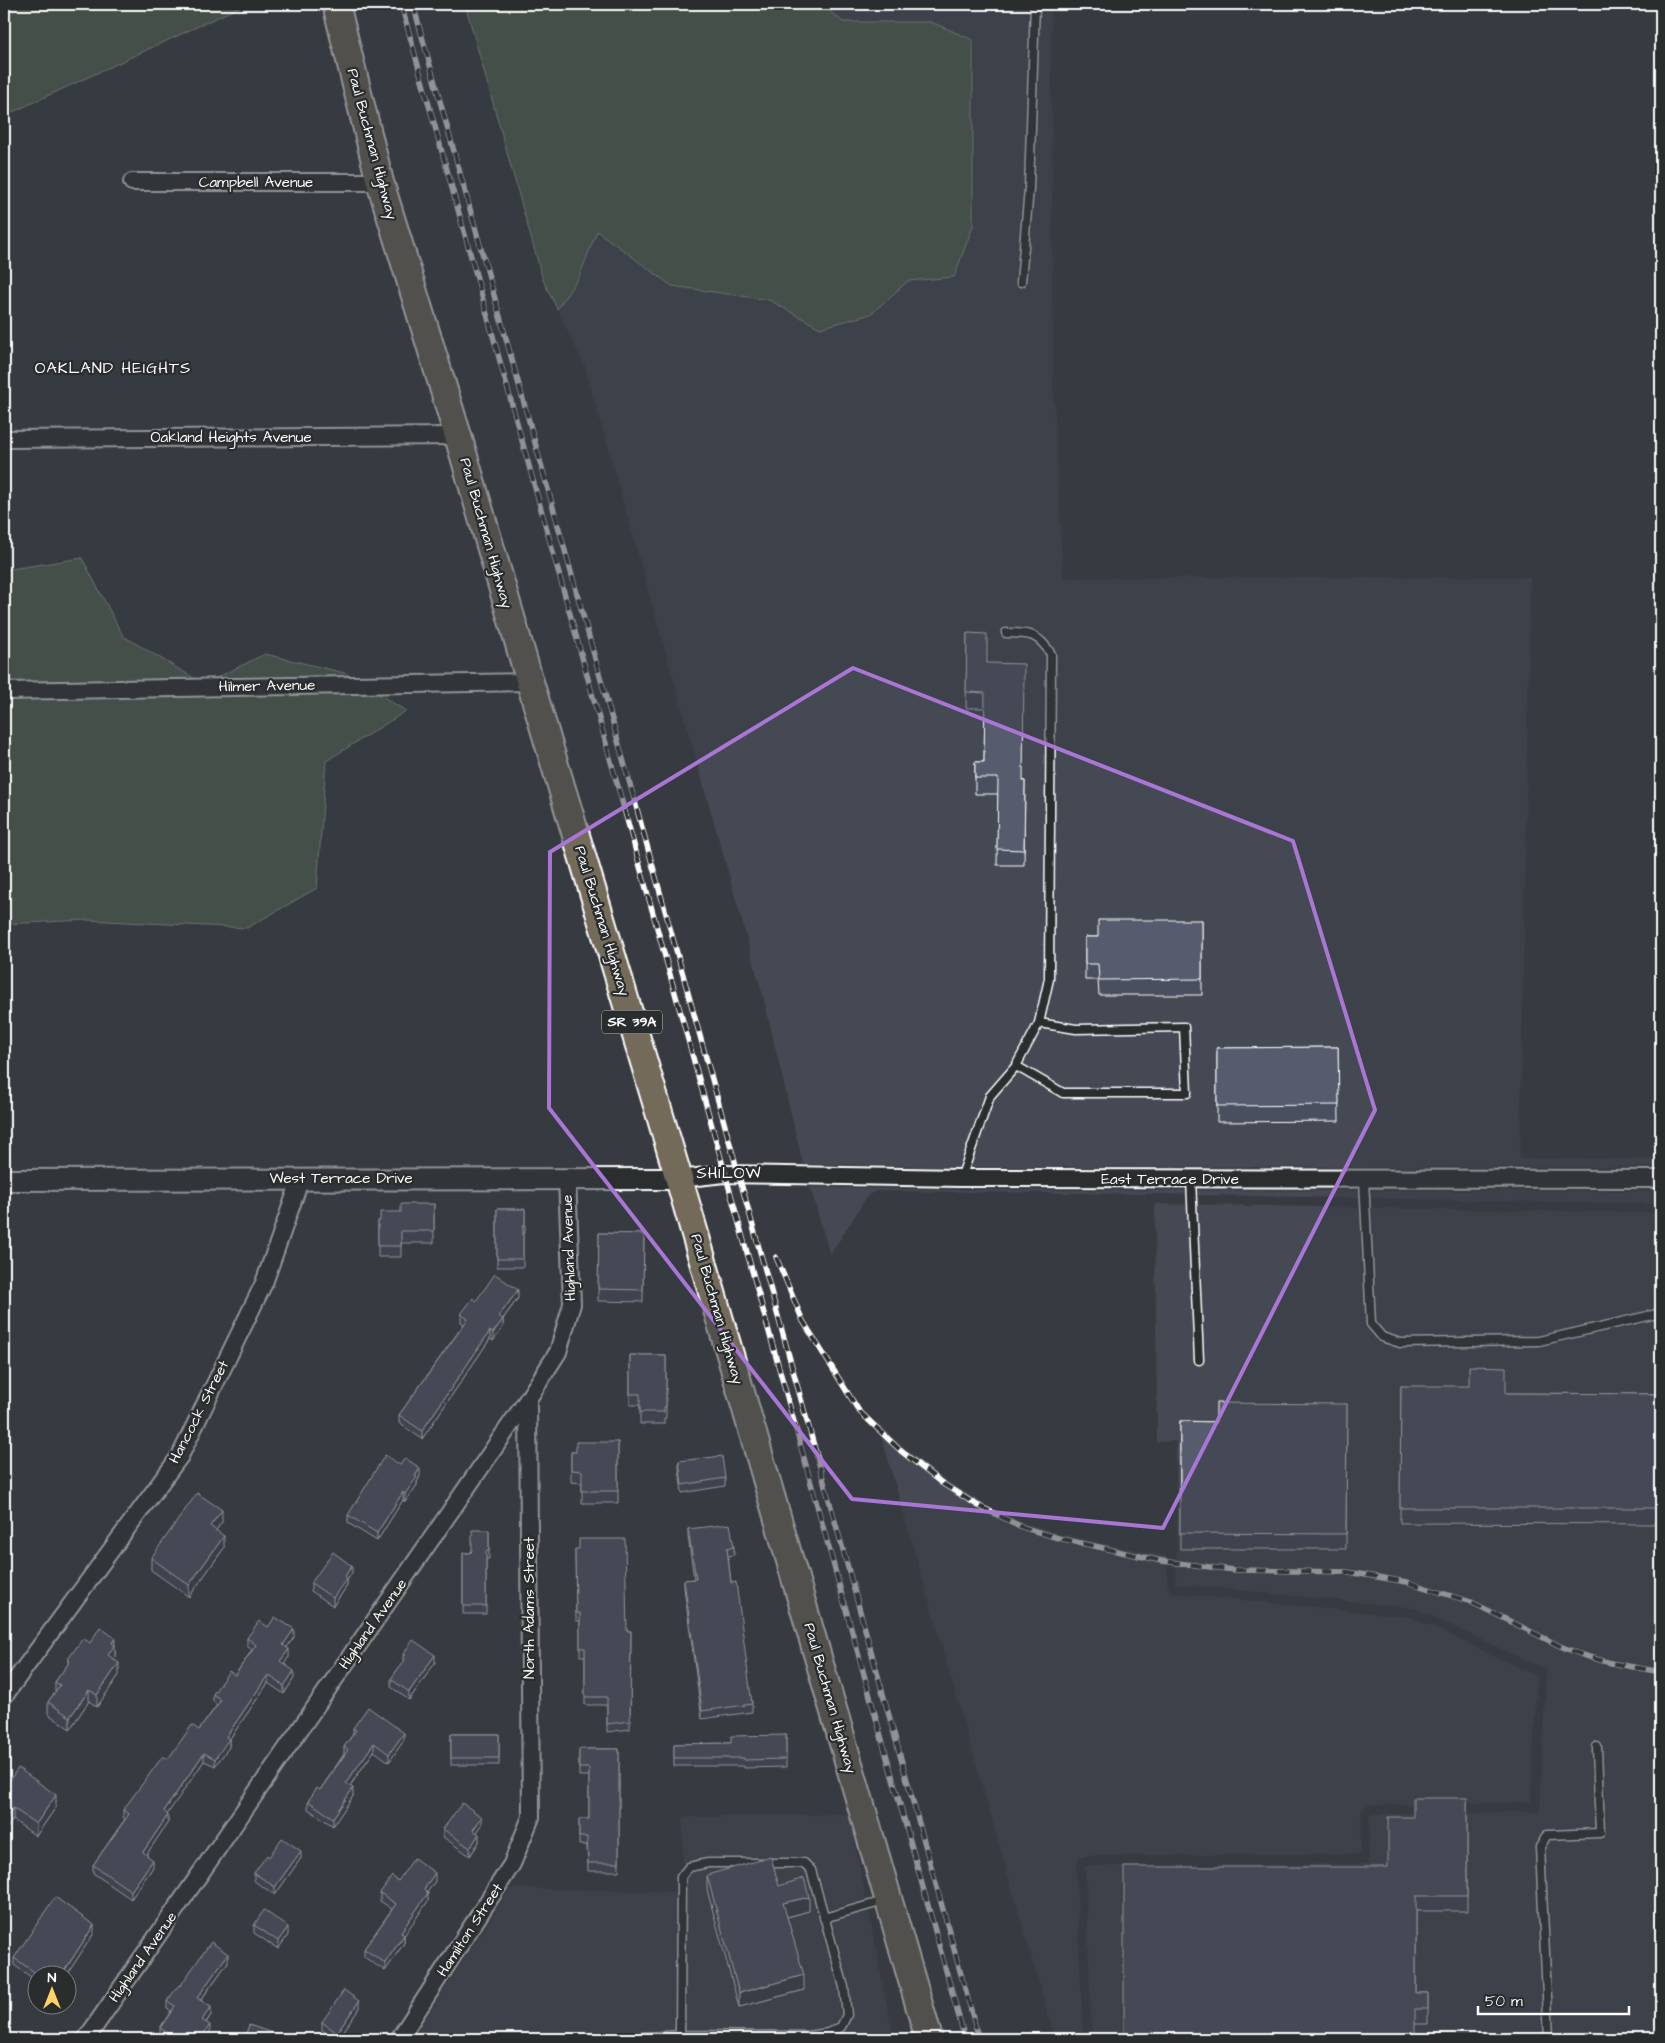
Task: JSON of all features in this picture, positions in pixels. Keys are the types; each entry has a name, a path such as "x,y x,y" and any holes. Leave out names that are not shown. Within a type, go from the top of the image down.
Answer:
{"main road":[{"name":"Paul Buchman Highway","path":"336,4 380,182 458,436 679,1179 929,2039"}],"street":[{"name":"Campbell Avenue","path":"132,182 380,182"},
{"name":"Oakland Heights Avenue","path":"4,439 458,436"},
{"name":"Hilmer Avenue","path":"4,691 530,682"},
{"name":"East Terrace Drive","path":"679,1179 724,1174 961,1178 1661,1179"},
{"name":"West Terrace Drive","path":"4,1180 301,1178 679,1179"},
{"name":"Hancock Street","path":"4,1696 180,1456 264,1283 301,1178"},
{"name":"Highland Avenue","path":"86,2039 528,1399 558,1352 572,1304 567,1178"},
{"name":"North Adams Street","path":"528,1399 531,1817"},
{"name":"Hamilton Street","path":"399,2039 512,1864 531,1817"}],"lane":[{"path":"1020,282 1030,188 1034,4"},
{"path":"961,1178 990,1096 1016,1066 1039,1023 1049,979 1051,654 1043,642 1028,633 1006,633"},
{"path":"1016,1066 1063,1093 1187,1093 1184,1027 1076,1029 1039,1023"},
{"path":"1191,1179 1199,1360"},
{"path":"1364,1179 1371,1324 1382,1337 1400,1343 1539,1341 1661,1313"},
{"path":"1549,2039 1540,1847 1547,1835 1600,1833 1597,1747"},
{"path":"613,2039 680,2034 751,2037 808,2036 828,2033 841,2027 848,2015 844,1987 810,1870 804,1863 708,1863 689,1867 681,1878 680,2034"},
{"path":"824,1918 889,1900"}],"highlighted area":[{"path":"853,668 1293,841 1375,1110 1163,1528 852,1499 549,1108 550,852"}],"shaded area":[{"path":"821,4 1051,4 1053,379 1063,578 1530,577 1520,1159 1661,1159 1661,1167 961,1167 803,1164 762,992 585,367 557,309 579,277 597,231 672,286 769,300 820,328 871,314 908,281 954,277 931,22 843,22"},
{"path":"810,1187 961,1190 1661,1191 1661,1204 1155,1194 876,1191 868,1195 830,1255"},
{"path":"1155,1204 1661,1213 1661,2039 1092,2039 1085,1866 1368,1864 1370,1814 1540,1812 1546,1670 1414,1608 1175,1584 1177,1549 1176,1441 1157,1442"},
{"path":"877,1421 896,1441 939,1476 998,1513 1056,1533 1168,1557 1167,1586 1172,1593 1412,1617 1537,1676 1531,1802 1368,1805 1363,1808 1362,1814 1360,1854 1084,1856 1079,1858 1076,1867 1083,2039 1055,2039"},
{"path":"849,1814 894,2039 419,2039 418,2030 510,1888 683,1892 683,1817"}],"green space":[{"path":"4,4 246,4 4,116"},
{"path":"465,4 821,4 843,22 931,22 973,40 973,226 954,277 908,281 871,314 820,328 769,300 672,286 597,231 579,277 557,309 543,280"},
{"path":"82,558 123,636 204,684 265,654 345,673 406,711 326,761 317,888 247,928 86,920 4,924 4,570"}],"building":[{"path":"967,633 987,634 987,663 1024,664 1024,850 997,849 998,778 975,778 975,762 984,762 985,693 966,692"},
{"path":"1098,920 1202,920 1202,979 1099,980 1098,964 1085,964 1085,937 1098,937"},
{"path":"1338,1047 1339,1105 1217,1106 1217,1048"},
{"path":"401,1204 434,1204 434,1231 401,1231 401,1246 378,1246 380,1212 401,1212"},
{"path":"497,1209 525,1209 523,1259 497,1259"},
{"path":"599,1233 644,1234 643,1290 598,1289"},
{"path":"495,1274 518,1290 499,1316 503,1319 493,1333 490,1331 422,1431 399,1415 468,1319 461,1314 473,1298 476,1301"},
{"path":"630,1355 666,1355 666,1407 664,1407 664,1412 640,1412 640,1394 630,1394"},
{"path":"1469,1366 1506,1367 1506,1393 1661,1394 1661,1508 1400,1508 1401,1386 1469,1386"},
{"path":"1216,1403 1347,1404 1346,1534 1180,1533 1180,1421 1216,1422"},
{"path":"576,1442 618,1442 618,1491 582,1491 582,1471 571,1470 571,1452 576,1452"},
{"path":"385,1455 400,1465 405,1458 420,1468 415,1476 417,1477 405,1494 403,1492 377,1533 348,1515"},
{"path":"722,1456 725,1478 682,1485 679,1461"},
{"path":"197,1493 222,1510 210,1526 224,1536 189,1585 151,1558"},
{"path":"730,1524 734,1547 727,1548 731,1583 736,1582 752,1704 702,1711 684,1580 696,1579 688,1529"},
{"path":"472,1530 489,1530 489,1551 486,1551 486,1606 463,1606 463,1553 470,1553 472,1551"},
{"path":"579,1539 625,1539 627,1631 631,1631 630,1721 607,1724 607,1697 585,1697 585,1648 580,1648 580,1613 576,1613 575,1549 579,1549"},
{"path":"333,1552 352,1566 345,1576 347,1578 333,1598 311,1583"},
{"path":"275,1617 294,1629 283,1645 289,1649 280,1661 294,1671 284,1686 268,1675 226,1737 229,1739 215,1759 204,1753 164,1811 168,1815 143,1852 153,1860 131,1891 93,1865 129,1814 123,1810 163,1756 168,1759 192,1725 199,1730 221,1700 213,1694 229,1671 235,1675 256,1645 247,1638 259,1621 268,1627"},
{"path":"100,1627 115,1638 112,1643 115,1645 108,1655 119,1663 97,1695 89,1690 70,1717 48,1702 60,1685 55,1682 70,1661 68,1659 83,1638 90,1643"},
{"path":"413,1640 435,1655 409,1692 391,1679 406,1657 403,1654"},
{"path":"368,1707 404,1733 389,1754 374,1743 346,1783 353,1788 333,1818 308,1801 317,1788 320,1790 348,1750 344,1747 356,1730 353,1728"},
{"path":"451,1734 499,1734 499,1758 451,1758"},
{"path":"786,1735 786,1759 674,1758 674,1744 731,1743 731,1736"},
{"path":"579,1749 619,1749 619,1863 588,1863 587,1837 579,1837 579,1819 589,1819 589,1768 579,1768"},
{"path":"18,1768 56,1795 36,1824 13,1808 4,1821 4,1789"},
{"path":"1413,1798 1467,1798 1467,1896 1416,1896 1416,1993 1428,1993 1428,2009 1415,2009 1415,2039 1124,2039 1124,1867 1388,1867 1388,1817 1413,1817"},
{"path":"462,1803 482,1817 473,1830 479,1834 470,1848 443,1829"},
{"path":"282,1838 301,1851 275,1887 254,1873 267,1855 269,1857"},
{"path":"771,1857 779,1886 804,1878 809,1897 783,1903 804,1975 739,1993 707,1875"},
{"path":"414,1858 435,1873 424,1889 428,1893 401,1932 404,1935 385,1963 364,1949 396,1904 380,1893 392,1876 398,1881"},
{"path":"1658,1885 1661,1885 1661,2013"},
{"path":"55,1897 94,1925 67,1966 28,1966 28,1968 14,1958"},
{"path":"264,1910 288,1927 278,1941 254,1925"},
{"path":"211,1942 228,1954 197,1998 211,2007 202,2020 210,2025 200,2039 191,2035 189,2039 176,2039 160,2028 175,2006 167,2001"},
{"path":"344,1990 359,2001 337,2033 322,2022"},
{"path":"4,2018 6,2018 6,2039 4,2039"},
{"path":"249,2025 272,2033 270,2039 244,2039"}],"railway":[{"path":"401,4 965,2039"},
{"path":"413,4 979,2039"},
{"path":"776,1257 803,1321 859,1411 901,1451 943,1484 977,1505 1022,1527 1058,1538 1162,1561 1234,1570 1348,1572 1407,1582 1471,1602 1560,1646 1585,1656 1661,1672"}],"district":[{"name":"OAKLAND HEIGHTS","path":"113,368"},
{"name":"SHILOW","path":"729,1173"}]}
